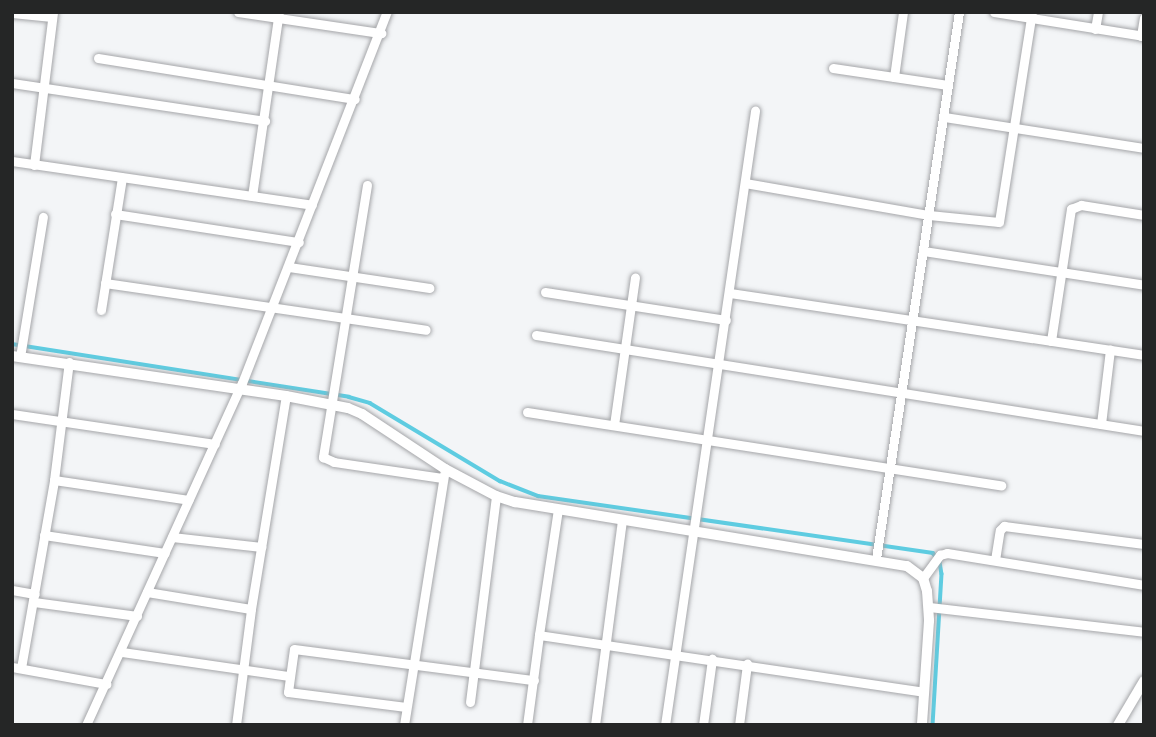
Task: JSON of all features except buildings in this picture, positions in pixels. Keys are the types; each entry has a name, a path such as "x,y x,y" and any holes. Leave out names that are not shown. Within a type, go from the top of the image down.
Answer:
{"street":[{"path":"238,12 381,33"},
{"path":"100,725 86,724 246,372 387,12"},
{"path":"894,77 903,12"},
{"path":"876,559 959,12"},
{"path":"994,12 1143,36 1144,18"},
{"path":"1095,29 1098,12"},
{"path":"12,13 53,15 34,165"},
{"path":"252,196 279,16"},
{"path":"745,183 929,215 999,222 1032,16"},
{"path":"98,58 355,99"},
{"path":"833,68 948,85"},
{"path":"12,83 265,121"},
{"path":"665,725 755,111"},
{"path":"944,117 1144,148"},
{"path":"12,160 312,205"},
{"path":"101,310 122,178"},
{"path":"367,185 322,452 326,461 444,473"},
{"path":"1051,341 1071,209 1075,205 1144,215"},
{"path":"115,214 299,242"},
{"path":"43,217 16,356 239,387 331,404 362,414 444,473 496,496 622,521 907,566 923,578 929,607 922,725"},
{"path":"923,251 1144,285"},
{"path":"289,267 429,288"},
{"path":"614,425 635,277"},
{"path":"105,283 426,330"},
{"path":"545,292 726,320"},
{"path":"730,293 1144,355"},
{"path":"536,335 1144,430"},
{"path":"1101,424 1110,349"},
{"path":"69,362 35,598 17,668 106,684"},
{"path":"236,725 251,609 286,396"},
{"path":"527,412 1001,485"},
{"path":"12,414 215,444"},
{"path":"404,725 444,473"},
{"path":"54,480 189,500"},
{"path":"470,702 496,496"},
{"path":"527,725 558,509"},
{"path":"595,725 622,521"},
{"path":"995,560 1000,530 1004,526 1144,544"},
{"path":"44,535 164,553"},
{"path":"172,537 261,547"},
{"path":"923,578 940,555 947,553 1144,585"},
{"path":"12,590 35,598 137,616"},
{"path":"147,592 251,609"},
{"path":"929,607 1144,632"},
{"path":"539,635 924,692"},
{"path":"407,707 290,693 287,689 293,652 296,648 534,680"},
{"path":"121,652 289,676"},
{"path":"703,725 712,659"},
{"path":"739,725 747,664"},
{"path":"1118,725 1142,686"}],"waterway":[{"path":"12,344 349,397 370,403 500,481 538,496 933,553 940,562 942,574 933,725"}]}
